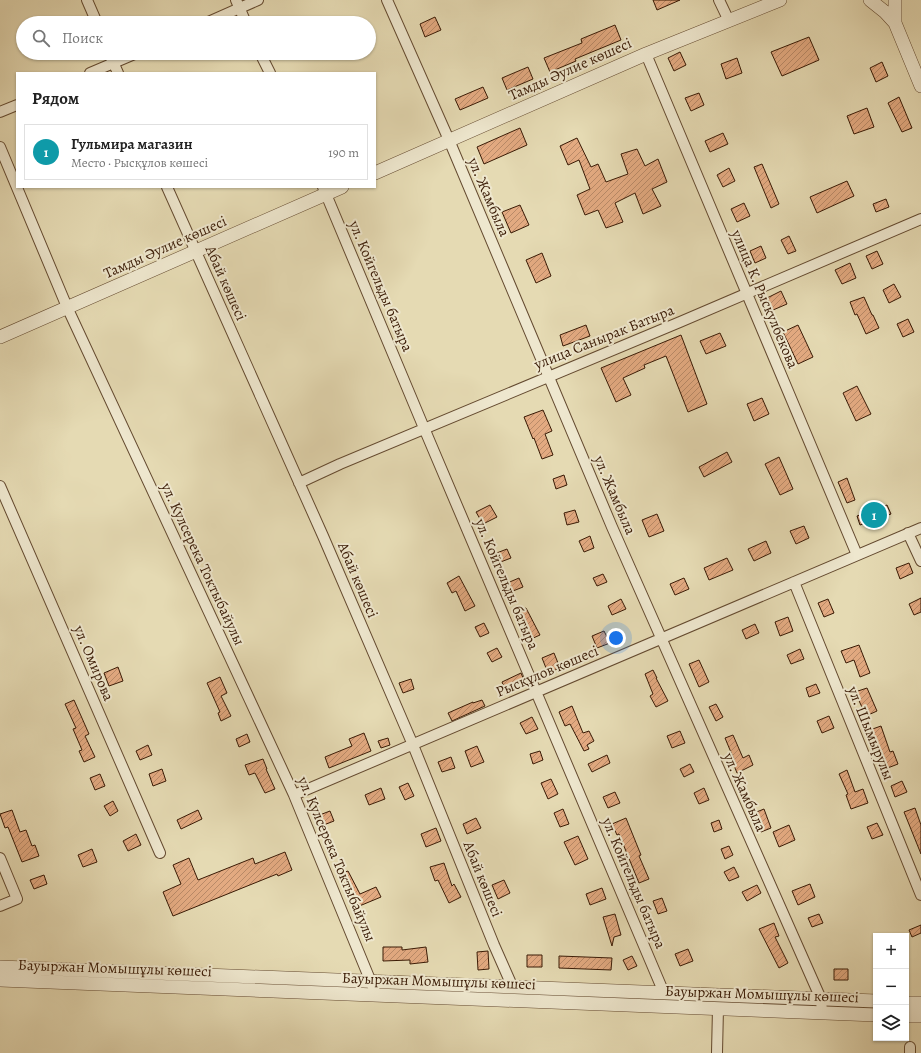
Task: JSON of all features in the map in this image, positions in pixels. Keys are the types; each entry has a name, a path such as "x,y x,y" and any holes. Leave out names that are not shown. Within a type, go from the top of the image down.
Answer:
{"street":[{"path":"87,0 94,16"},
{"path":"218,16 238,4 258,0"},
{"name":"ул. Жамбыла","path":"387,0 449,140 660,639 821,999"},
{"path":"719,0 729,21"},
{"name":"Тамды Әулие көшесі","path":"376,173 646,54 780,0"},
{"path":"870,0 885,12 895,23 921,86"},
{"path":"895,0 895,23"},
{"path":"238,4 243,16"},
{"name":"улица К. Рыскулбекова","path":"646,54 856,555"},
{"path":"112,60 118,72"},
{"path":"92,72 121,60"},
{"path":"264,60 270,72"},
{"path":"0,112 16,105"},
{"name":"ул. Кулсерека Токтыбайулы","path":"0,147 16,185"},
{"name":"ул. Кулсерека Токтыбайулы","path":"17,188 67,307 294,795 376,994"},
{"name":"Абай көшесі","path":"167,188 299,483 413,745 494,945 513,988"},
{"name":"Тамды Әулие көшесі","path":"0,337 195,251 325,190 336,188"},
{"name":"ул. Койгельды батыра","path":"325,190 424,428 664,993"},
{"name":"улица Санырак Батыра","path":"299,483 424,428 746,294 921,219"},
{"name":"ул. Омирова","path":"0,486 160,853"},
{"name":"Рысқұлов көшесі","path":"294,795 921,528"},
{"path":"908,533 921,561"},
{"name":"ул. Шымырулы","path":"794,582 921,896"},
{"path":"0,858 17,900 0,906"},
{"name":"Бауыржан Момышұлы көшесі","path":"0,967 873,1001"},
{"name":"Бауыржан Момышұлы көшесі","path":"0,980 873,1015"},
{"path":"821,999 822,1013"},
{"path":"909,1003 921,1003"},
{"path":"717,1053 718,1008"},
{"path":"909,1016 921,1016"}],"building":[{"path":"653,0 680,0 657,10"},
{"path":"435,17 441,30 425,37 420,24"},
{"path":"615,25 621,40 575,59 576,61 550,72 544,58 582,43 581,39"},
{"path":"809,37 819,60 782,76 771,52"},
{"path":"680,52 686,65 674,71 668,58"},
{"path":"737,58 742,73 726,79 721,64"},
{"path":"882,62 888,76 876,82 870,68"},
{"path":"528,67 533,79 507,90 502,78"},
{"path":"483,87 488,98 460,110 455,99"},
{"path":"699,93 704,105 691,111 685,98"},
{"path":"899,97 912,128 902,132 888,103"},
{"path":"867,108 874,127 854,134 847,116"},
{"path":"520,128 527,145 484,164 477,147"},
{"path":"723,133 728,144 710,152 705,141"},
{"path":"577,138 591,167 598,164 606,182 628,174 621,154 637,149 645,166 658,159 667,182 652,189 661,206 643,214 635,193 615,203 623,222 606,228 598,210 585,215 577,195 590,189 579,160 568,165 560,146"},
{"path":"762,164 779,204 771,208 754,167"},
{"path":"729,168 735,181 723,187 717,175"},
{"path":"847,181 854,196 817,213 810,197"},
{"path":"886,199 889,207 876,212 873,204"},
{"path":"744,203 750,216 737,222 731,209"},
{"path":"520,205 529,225 511,233 502,212"},
{"path":"789,236 796,251 788,254 781,240"},
{"path":"761,246 766,258 755,263 750,251"},
{"path":"877,251 883,264 872,269 866,256"},
{"path":"542,253 551,276 536,283 526,260"},
{"path":"850,263 856,278 842,284 835,270"},
{"path":"894,284 901,297 889,303 883,290"},
{"path":"781,291 787,304 773,310 767,298"},
{"path":"864,297 879,328 866,334 857,314 855,315 850,302"},
{"path":"908,319 914,332 903,337 897,324"},
{"path":"586,325 590,336 563,346 560,335"},
{"path":"798,325 813,357 798,364 783,332"},
{"path":"720,333 726,346 706,354 700,341"},
{"path":"681,335 707,404 688,412 666,356 644,365 645,368 623,378 631,395 616,402 601,368"},
{"path":"857,386 871,414 856,421 843,393"},
{"path":"762,398 769,414 754,421 747,404"},
{"path":"543,410 552,431 545,434 553,455 542,459 524,417"},
{"path":"727,452 732,462 704,477 699,467"},
{"path":"779,457 793,489 780,495 765,464"},
{"path":"564,475 567,485 556,489 553,479"},
{"path":"847,478 855,500 847,503 838,482"},
{"path":"490,505 497,517 483,524 476,512"},
{"path":"887,505 891,514 860,525 857,516"},
{"path":"575,510 579,522 567,525 564,513"},
{"path":"657,514 664,531 649,537 642,520"},
{"path":"804,526 809,538 796,544 790,531"},
{"path":"590,536 594,548 584,552 579,541"},
{"path":"766,541 771,553 754,561 748,549"},
{"path":"507,549 511,558 498,563 494,554"},
{"path":"727,558 733,570 709,580 704,568"},
{"path":"909,563 913,573 900,579 896,568"},
{"path":"603,574 607,582 597,586 593,578"},
{"path":"459,576 475,606 465,611 456,591 452,593 447,583"},
{"path":"519,578 523,587 508,593 505,584"},
{"path":"684,578 689,589 675,595 670,584"},
{"path":"921,598 921,612 914,615 909,604"},
{"path":"621,599 626,609 612,615 608,606"},
{"path":"828,599 834,613 824,617 818,603"},
{"path":"526,608 540,635 531,639 519,611"},
{"path":"788,617 793,631 780,636 775,622"},
{"path":"484,623 489,633 480,637 475,627"},
{"path":"755,624 759,633 746,639 742,630"},
{"path":"604,631 610,643 597,648 592,636"},
{"path":"859,645 870,673 860,677 854,660 846,663 841,651"},
{"path":"497,648 502,657 492,662 487,653"},
{"path":"800,649 804,659 791,664 787,655"},
{"path":"554,653 560,668 548,673 542,658"},
{"path":"699,660 709,682 699,687 689,664"},
{"path":"118,667 123,681 109,686 104,673"},
{"path":"653,670 668,701 656,707 650,696 653,694 645,674"},
{"path":"521,673 526,685 507,694 502,682"},
{"path":"220,677 227,693 221,696 231,716 221,721 218,713 220,712 207,683"},
{"path":"411,679 414,689 403,693 399,683"},
{"path":"816,684 820,693 809,697 806,688"},
{"path":"867,688 877,711 866,716 855,692"},
{"path":"74,700 89,734 85,736 95,757 84,762 79,751 82,750 73,729 76,728 65,704"},
{"path":"482,700 485,706 452,721 448,713 473,702"},
{"path":"716,704 723,717 716,721 709,707"},
{"path":"572,706 583,733 589,731 594,741 587,745 589,749 584,751 570,724 565,726 559,712"},
{"path":"829,716 834,728 822,733 817,721"},
{"path":"532,717 538,729 526,734 520,723"},
{"path":"881,726 890,752 893,751 898,764 885,769 875,743 872,744 867,731"},
{"path":"680,731 685,743 672,748 667,736"},
{"path":"364,733 371,751 329,768 325,757 352,746 349,739"},
{"path":"247,734 250,742 239,747 236,739"},
{"path":"733,735 743,758 749,755 753,765 737,773 733,763 735,762 725,738"},
{"path":"388,738 390,745 381,748 378,741"},
{"path":"148,745 152,755 140,760 136,751"},
{"path":"477,746 484,762 471,767 465,751"},
{"path":"540,751 543,760 533,764 530,754"},
{"path":"607,755 610,763 592,772 588,764"},
{"path":"451,757 455,768 442,772 438,762"},
{"path":"263,759 275,789 265,793 255,773 249,775 245,765"},
{"path":"690,764 694,772 684,777 680,769"},
{"path":"162,769 166,781 153,786 149,774"},
{"path":"847,770 855,792 863,789 868,803 851,809 846,795 848,794 839,774"},
{"path":"100,774 105,786 95,790 90,778"},
{"path":"551,779 558,794 548,799 541,783"},
{"path":"902,781 907,792 895,797 891,786"},
{"path":"408,783 414,796 405,800 399,787"},
{"path":"381,788 385,799 369,805 365,795"},
{"path":"704,788 709,800 699,804 694,793"},
{"path":"615,792 620,803 608,808 603,797"},
{"path":"113,801 118,811 110,816 104,806"},
{"path":"915,808 921,825 921,854 904,812"},
{"path":"563,809 569,824 560,827 554,813"},
{"path":"764,809 771,828 761,832 754,813"},
{"path":"12,810 20,832 26,830 32,846 35,845 39,856 22,862 8,827 5,828 0,814"},
{"path":"198,810 202,819 181,829 177,820"},
{"path":"330,811 334,821 321,826 317,816"},
{"path":"476,818 481,828 467,834 463,824"},
{"path":"626,818 641,855 639,856 649,879 639,883 619,834 617,835 612,824"},
{"path":"719,820 722,829 714,832 711,823"},
{"path":"877,823 883,835 872,839 867,827"},
{"path":"789,825 795,840 779,847 773,832"},
{"path":"436,828 441,841 426,847 421,834"},
{"path":"136,834 141,845 128,851 123,841"},
{"path":"578,836 588,859 575,865 564,842"},
{"path":"729,846 733,855 725,859 721,849"},
{"path":"92,849 97,862 83,867 78,855"},
{"path":"285,852 292,870 278,876 277,874 173,916 163,892 181,884 173,865 189,858 198,880 253,858 255,864"},
{"path":"444,863 452,886 454,884 461,897 449,903 438,880 435,881 430,867"},
{"path":"734,867 739,877 729,881 724,872"},
{"path":"348,871 360,894 376,887 381,897 357,907 347,884 345,885 340,874"},
{"path":"44,875 47,884 34,889 30,880"},
{"path":"504,880 510,893 498,899 492,885"},
{"path":"810,884 815,897 798,905 792,891"},
{"path":"757,885 761,893 747,901 742,892"},
{"path":"602,888 606,899 590,905 586,894"},
{"path":"662,898 667,911 658,914 653,901"},
{"path":"615,914 621,935 614,937 612,946 603,917"},
{"path":"819,914 823,923 812,927 808,918"},
{"path":"774,923 779,936 775,937 788,963 779,968 759,929"},
{"path":"921,925 921,933 912,937 909,930"},
{"path":"383,947 402,947 402,950 426,947 428,962 410,964 410,960 383,961"},
{"path":"688,949 693,961 680,966 675,954"},
{"path":"488,951 489,969 478,970 477,952"},
{"path":"527,955 542,955 542,967 527,967"},
{"path":"559,956 612,958 611,970 559,968"},
{"path":"632,956 637,966 628,970 623,960"},
{"path":"834,969 848,969 848,980 834,980"}],"place":[{"name":"Гульмира магазин","path":"874,515"}]}
